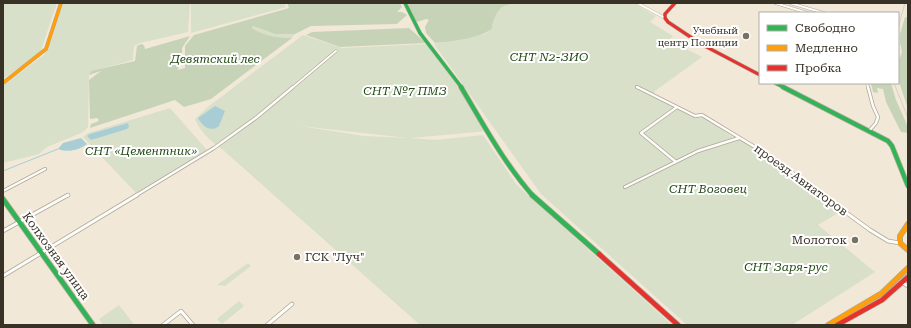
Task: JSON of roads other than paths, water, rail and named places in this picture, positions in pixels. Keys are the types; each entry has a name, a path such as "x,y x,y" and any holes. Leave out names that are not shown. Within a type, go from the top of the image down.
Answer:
{"street":[{"path":"3,83 46,49 61,3"},
{"path":"405,3 420,33 462,88 471,106 505,160 532,195 678,325"},
{"path":"637,3 665,18 674,26 701,44 759,74"},
{"path":"665,18 665,14 675,3"},
{"path":"775,3 805,12"},
{"path":"790,3 821,12"},
{"path":"3,276 217,146 257,117 336,51"},
{"path":"777,84 883,138 892,146 908,186"},
{"path":"867,84 873,106 878,117 876,123 869,131"},
{"name":"проезд Авиаторов","path":"637,87 678,106 695,116 702,115 768,155 870,230 888,241 900,243"},
{"path":"676,162 641,133 678,106"},
{"path":"625,187 709,147 722,143 733,142 739,138"},
{"path":"3,191 45,169"},
{"path":"3,231 68,195"},
{"name":"Колхозная улица","path":"3,199 93,325"},
{"path":"908,224 900,236 900,243 908,250"},
{"path":"828,325 882,294 908,268"},
{"path":"837,325 882,300 908,278"},
{"path":"903,283 908,286"},
{"path":"267,325 292,304"},
{"path":"163,325 181,312 193,325"}],"water":[{"path":"215,106 225,111 219,126 210,129 204,126 198,118"},
{"path":"128,123 129,127 127,129 91,140 87,136 90,134"},
{"path":"81,138 87,144 80,148 69,151 58,149 63,143"}],"waterway":[{"path":"3,171 58,149"}],"railway":[{"path":"899,24 905,3"},
{"path":"894,84 908,118"}],"place":[{"name":"Учебный центр Полиции","path":"746,36"},
{"name":"Молоток","path":"855,240"},
{"name":"ГСК \"Луч\"","path":"297,257"}],"park label":[{"name":"СНТ N2-ЗИО","path":"549,57"},
{"name":"Девятский лес","path":"215,59"},
{"name":"СНТ №7 ПМЗ","path":"405,91"},
{"name":"СНТ «Цементник»","path":"141,151"},
{"name":"СНТ Воговец","path":"708,189"},
{"name":"СНТ Заря-рус","path":"786,267"}]}
